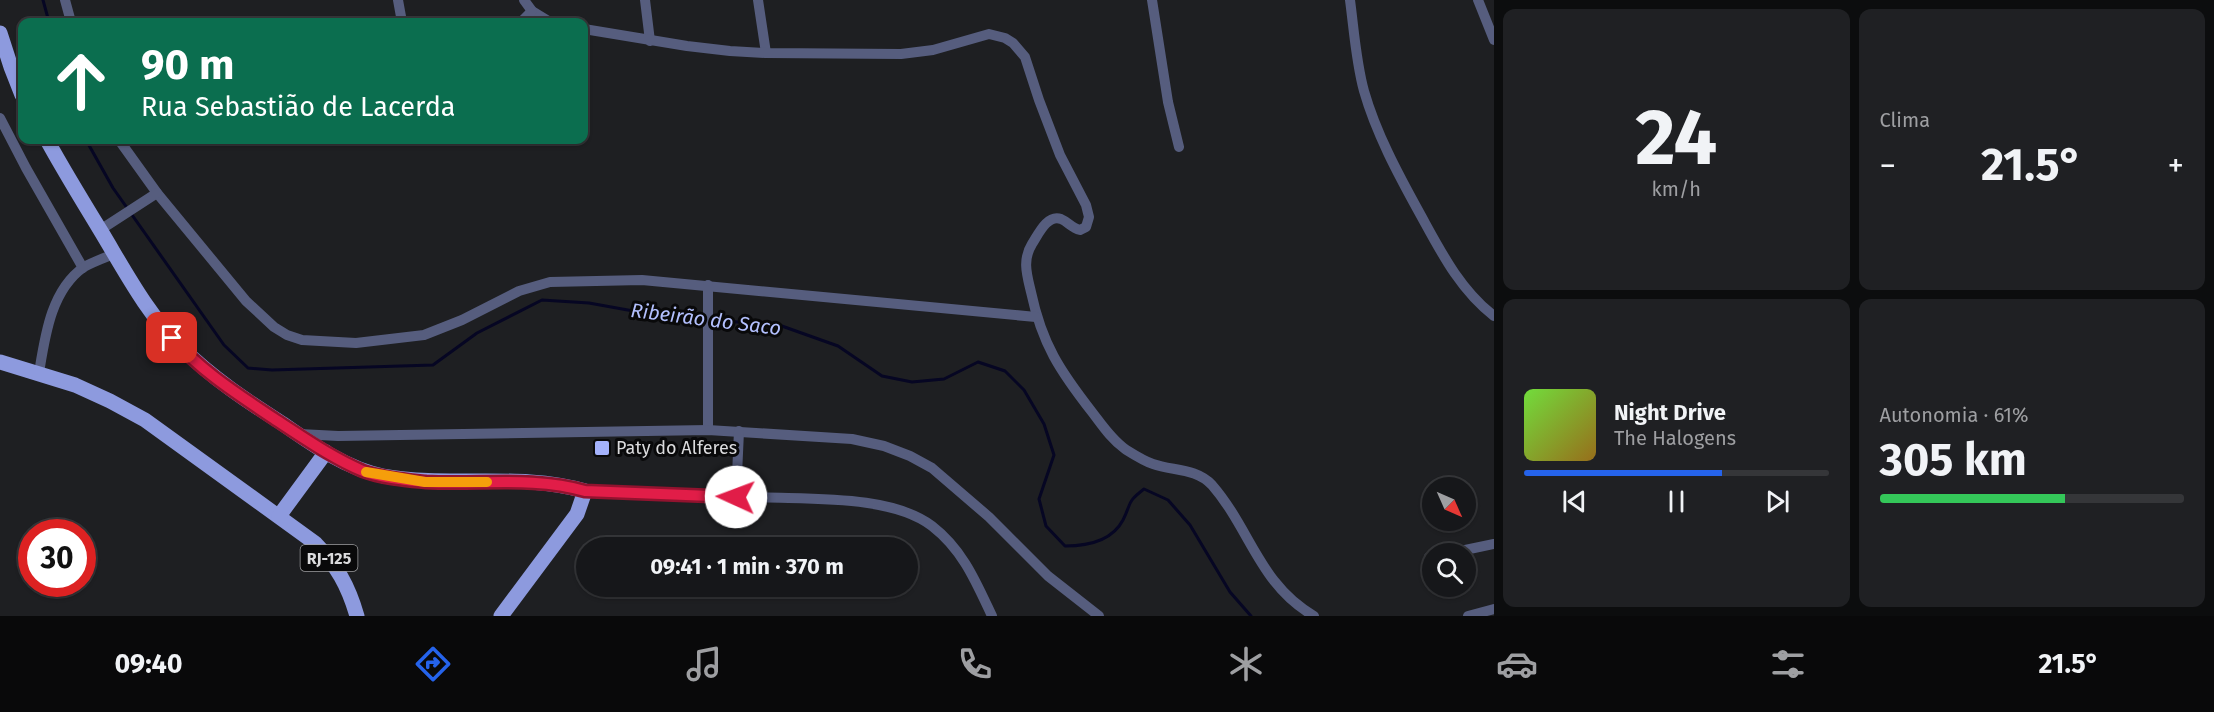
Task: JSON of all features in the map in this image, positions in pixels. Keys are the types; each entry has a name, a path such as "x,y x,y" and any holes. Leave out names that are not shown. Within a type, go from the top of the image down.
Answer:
{"main road":[{"path":"0,33 18,85"},
{"path":"49,144 148,308 180,347 214,378 296,434 366,472 382,476 425,482 545,483 565,485 585,491 577,514 501,616"},
{"path":"0,362 75,385 110,400 145,420 279,516 326,452"},
{"name":"RJ-125","path":"279,516 315,543 333,561 357,616"}],"street":[{"path":"65,0 69,18"},
{"path":"398,0 401,18"},
{"path":"524,0 532,11 543,18"},
{"path":"645,0 650,41"},
{"path":"758,0 766,53"},
{"path":"1152,0 1168,102 1179,147"},
{"path":"1350,0 1364,91 1383,141 1444,257 1468,292 1494,315"},
{"path":"1478,0 1494,40"},
{"path":"525,18 532,11"},
{"path":"588,30 650,41 766,53 901,54 933,50 989,34 1014,43 1025,57 1060,155 1086,205 1089,218 1086,227 1080,230 1072,228 1060,219 1053,219 1046,224 1030,247 1025,266 1036,317 1045,343 1062,373 1114,440 1127,450 1154,464 1191,472 1210,483 1223,500 1268,574 1285,595 1314,616"},
{"path":"0,118 83,268"},
{"path":"122,144 157,193 246,301 273,327 302,340 356,343 424,335 462,320 519,291 550,282 642,280 1036,317"},
{"path":"100,230 157,193"},
{"path":"39,373 50,317 63,290 83,268 114,254"},
{"path":"708,285 708,430"},
{"path":"296,434 338,436 708,430 852,439 884,446 932,468 957,488 1048,576 1099,616"},
{"path":"736,497 739,431"},
{"path":"585,491 855,502 909,513 931,525 950,542 970,568 992,616"},
{"path":"1476,548 1494,544"},
{"path":"1468,616 1494,609"}],"waterway":[{"name":"Ribeirão do Saco","path":"43,0 48,18"},
{"name":"Ribeirão do Saco","path":"88,144 113,188 224,345 248,368 272,370 433,365 477,333 542,300 589,303 661,316 704,319"},
{"name":"Ribeirão do Saco","path":"711,320 779,325 838,346 882,376 912,382 944,379 978,362 1005,371 1024,390 1044,424 1054,455 1039,499 1046,526 1065,546 1098,541 1112,533 1123,520 1132,500 1144,489 1168,500 1190,525 1230,592 1251,616"}],"slow traffic":[{"path":"366,472 425,482 487,482"}],"place":[{"name":"Paty do Alferes","path":"602,448"}],"route":[{"path":"172,338 214,378 296,434 366,472 425,482 527,482 565,485 585,491 736,497"}]}
